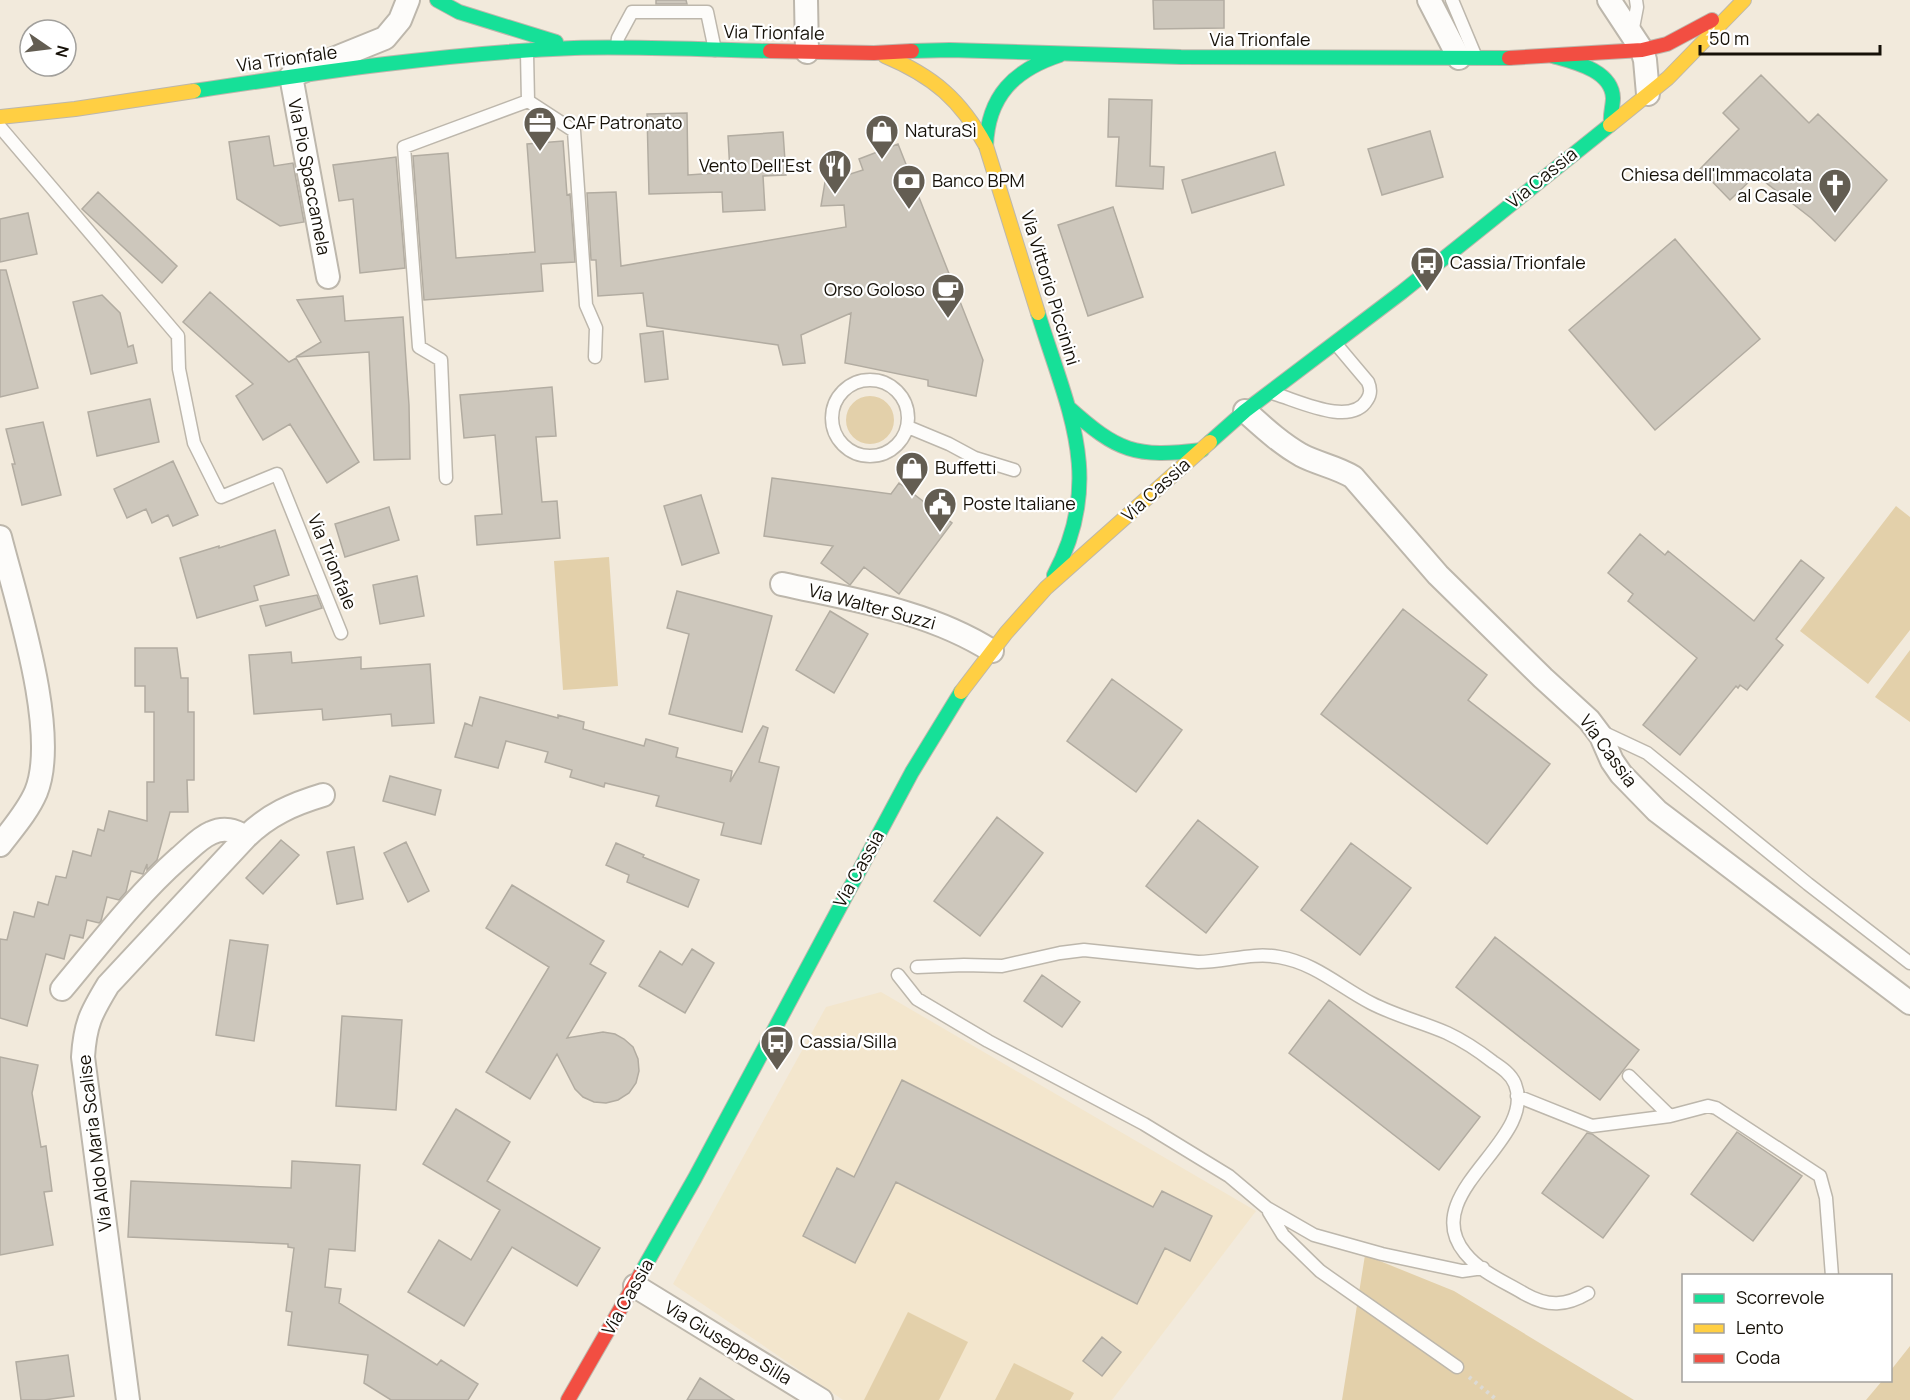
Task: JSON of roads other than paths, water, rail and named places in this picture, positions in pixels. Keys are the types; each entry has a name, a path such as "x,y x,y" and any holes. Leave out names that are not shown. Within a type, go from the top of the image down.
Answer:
{"main road":[{"path":"437,0 459,12 575,48"},
{"name":"Via Trionfale","path":"0,117 75,109 291,76 456,56 575,48 807,52 950,50 1181,57 1468,59 1553,56 1637,42 1667,44 1743,1"},
{"name":"Via Cassia","path":"568,1400 635,1286 728,1118 827,928 912,772 950,709 992,651 1046,588 1245,411 1402,292 1648,94 1688,59 1743,1"},
{"name":"Via Vittorio Piccinini","path":"874,52 918,70 948,92 968,115 986,146 1068,407 1080,463 1080,503 1065,552 1046,588"},
{"name":"Via Vittorio Piccinini","path":"986,146 989,115 1001,92 1010,82 1037,63 1061,54"},
{"name":"Via Trionfale","path":"1553,56 1586,67 1605,79 1613,96 1611,122"},
{"path":"1068,407 1096,432 1119,445 1138,452 1154,454 1202,450"}],"street":[{"path":"291,76 385,38 400,20 408,0"},
{"path":"806,0 807,52"},
{"path":"1429,0 1468,59"},
{"path":"1609,0 1637,42 1645,60 1648,94"},
{"name":"Via Pio Spaccamela","path":"291,76 328,277"},
{"name":"Via Cassia","path":"1245,411 1285,445 1302,455 1353,477 1438,574 1543,678 1583,714 1596,729 1621,774 1657,811 1910,1003"},
{"path":"0,537 33,666 44,739 43,765 36,792 24,814 0,844"},
{"name":"Via Walter Suzzi","path":"782,584 882,606 933,621 992,651"},
{"name":"Via Aldo Maria Scalise","path":"128,1400 83,1056 85,1029 94,1007 108,985 257,826 294,804 322,795"},
{"path":"62,989 144,892 200,840 211,833 226,829 246,837"},
{"name":"Via Giuseppe Silla","path":"635,1286 821,1400"}],"lane":[{"path":"1452,0 1468,59"},
{"path":"1636,0 1637,42"},
{"path":"616,49 618,38 632,12 707,12 715,51"},
{"path":"526,51 528,101"},
{"path":"528,101 574,131 586,305 596,328 595,357"},
{"path":"446,477 441,360 419,347 404,147 528,101"},
{"name":"Via Trionfale","path":"0,127 178,336 179,369 194,443 221,498 277,474 341,633"},
{"path":"1270,392 1339,413 1354,411 1363,406 1371,390 1368,382 1336,343"},
{"path":"861,380 886,383 897,390 905,401 908,427 903,438 889,451 872,457 860,455 848,450 836,436 832,418 834,406 839,395 849,386 861,380"},
{"path":"908,427 950,444 975,458 1014,470"},
{"path":"1596,729 1654,758 1910,963"},
{"path":"917,967 1002,966 1084,950 1198,962 1259,956 1278,957 1312,967 1370,1003 1461,1040 1511,1076 1517,1089 1512,1121 1461,1196 1454,1212 1455,1232 1459,1244 1465,1253 1483,1268 1545,1303 1557,1305 1567,1303 1588,1293"},
{"path":"898,975 917,999 988,1041 1144,1124 1229,1176 1267,1208 1314,1235 1371,1251 1462,1271 1483,1268"},
{"path":"1629,1076 1670,1116"},
{"path":"1517,1096 1592,1126 1670,1116 1712,1107 1820,1176 1826,1198 1832,1274"},
{"path":"1267,1208 1283,1235 1320,1271 1457,1368"}],"place":[{"name":"CAF Patronato","path":"540,152"},
{"name":"NaturaSì","path":"882,160"},
{"name":"Vento Dell'Est","path":"835,195"},
{"name":"Banco BPM","path":"909,210"},
{"name":"Chiesa dell'Immacolata al Casale","path":"1835,214"},
{"name":"Cassia/Trionfale","path":"1427,292"},
{"name":"Orso Goloso","path":"948,319"},
{"name":"Buffetti","path":"912,497"},
{"name":"Poste Italiane","path":"940,533"},
{"name":"Cassia/Silla","path":"777,1071"}]}
